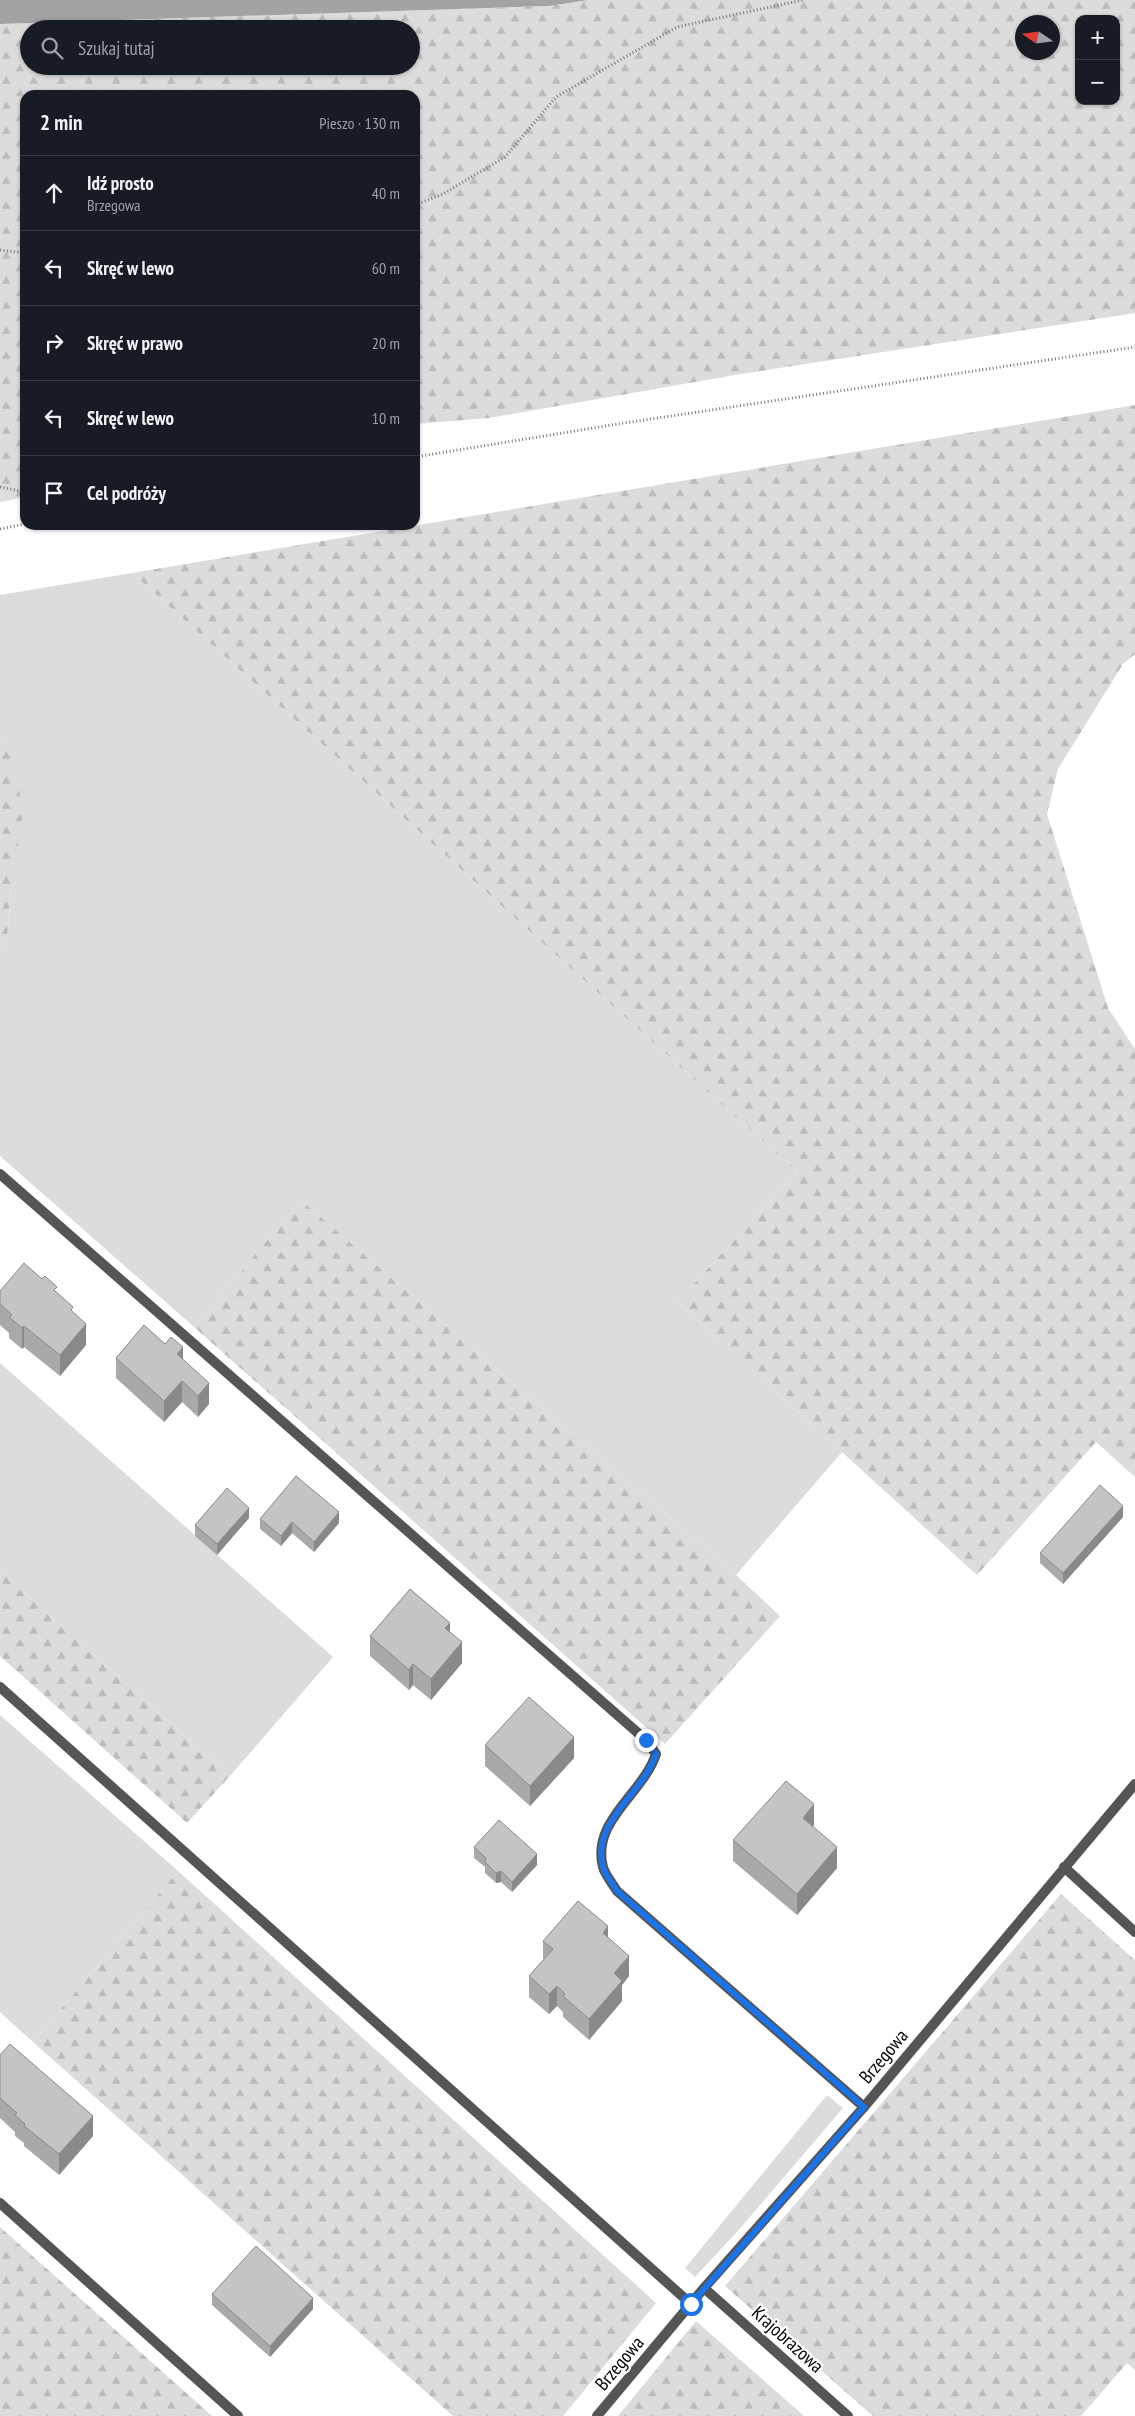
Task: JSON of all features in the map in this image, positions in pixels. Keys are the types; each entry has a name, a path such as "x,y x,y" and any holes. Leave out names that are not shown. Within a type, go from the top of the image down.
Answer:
{"street":[{"path":"0,1174 646,1740 656,1754 650,1770 610,1822 601,1846 603,1868 617,1891 864,2107"},
{"path":"0,1687 691,2304"},
{"name":"Brzegowa","path":"597,2416 704,2288 864,2107 1135,1784"},
{"path":"1064,1867 1135,1932"},
{"path":"0,2203 238,2416"},
{"name":"Krajobrazowa","path":"704,2288 848,2416"}],"path":[{"path":"420,203 443,194 505,156 556,97 677,27 803,0"},
{"path":"0,250 20,252"},
{"path":"420,456 634,421 1135,347"},
{"path":"0,487 20,491"},
{"path":"0,529 20,525"}],"green space":[{"path":"588,0 1135,0 1135,313 735,375 489,418 420,424 420,90 20,90 20,498 0,502 0,24 20,23 20,75 420,75 420,20 122,20 549,6"},
{"path":"1135,405 1135,654 1123,664 1058,769 1047,814 1108,1008 1135,1049 1135,1477 1096,1442 977,1575 677,1302 797,1172 132,573 389,530 420,530 420,525"},
{"path":"132,573 797,1172 677,1302 842,1452 736,1575 301,1200 194,1327 0,1156 0,948 7,940 11,887 12,744 0,740 0,595"},
{"path":"0,740 12,744 23,815 11,887 7,940 0,948"},
{"path":"301,1200 736,1575 780,1616 665,1744 194,1327"},
{"path":"0,1363 333,1657 230,1776 0,1571"},
{"path":"0,1571 230,1776 187,1823 0,1656"},
{"path":"0,1715 178,1871 33,2042 0,2012"},
{"path":"178,1871 656,2303 563,2416 453,2416 33,2042"},
{"path":"1061,1894 1135,1960 1135,2370 1127,2363 1081,2416 873,2416 725,2286"},
{"path":"827,2095 843,2108 737,2232 695,2277 685,2268"},
{"path":"0,2227 212,2416 0,2416"},
{"path":"696,2321 804,2416 618,2416"}],"shaded area":[{"path":"0,0 588,0 549,6 122,20 20,20 20,23 0,24"}],"building":[{"path":"24,1263 42,1279 45,1276 57,1287 54,1290 73,1307 71,1310 86,1324 60,1355 24,1326 22,1328 9,1317 12,1315 0,1304 0,1291"},
{"path":"144,1325 165,1344 171,1337 183,1347 177,1354 209,1383 198,1396 182,1381 164,1401 116,1358"},
{"path":"296,1476 339,1512 314,1542 292,1522 281,1536 260,1519"},
{"path":"1100,1485 1123,1506 1063,1573 1040,1553"},
{"path":"227,1488 249,1508 217,1544 195,1525"},
{"path":"410,1589 450,1623 445,1628 462,1642 431,1679 413,1664 409,1670 370,1636"},
{"path":"529,1697 574,1737 530,1786 485,1745"},
{"path":"786,1781 814,1804 803,1818 837,1847 797,1894 733,1840"},
{"path":"499,1820 537,1854 512,1882 501,1871 496,1873 485,1862 486,1858 474,1847"},
{"path":"578,1901 608,1926 603,1933 629,1956 614,1973 622,1981 589,2019 563,1996 565,1994 557,1986 549,1994 529,1976 553,1949 543,1941"},
{"path":"10,2044 93,2116 59,2154 24,2126 25,2124 15,2115 17,2113 0,2098 0,2055"},
{"path":"256,2246 313,2298 270,2346 212,2294"}],"route":[{"path":"646,1740 656,1754 650,1770 610,1822 601,1846 603,1868 617,1891 864,2107 691,2304"}]}
